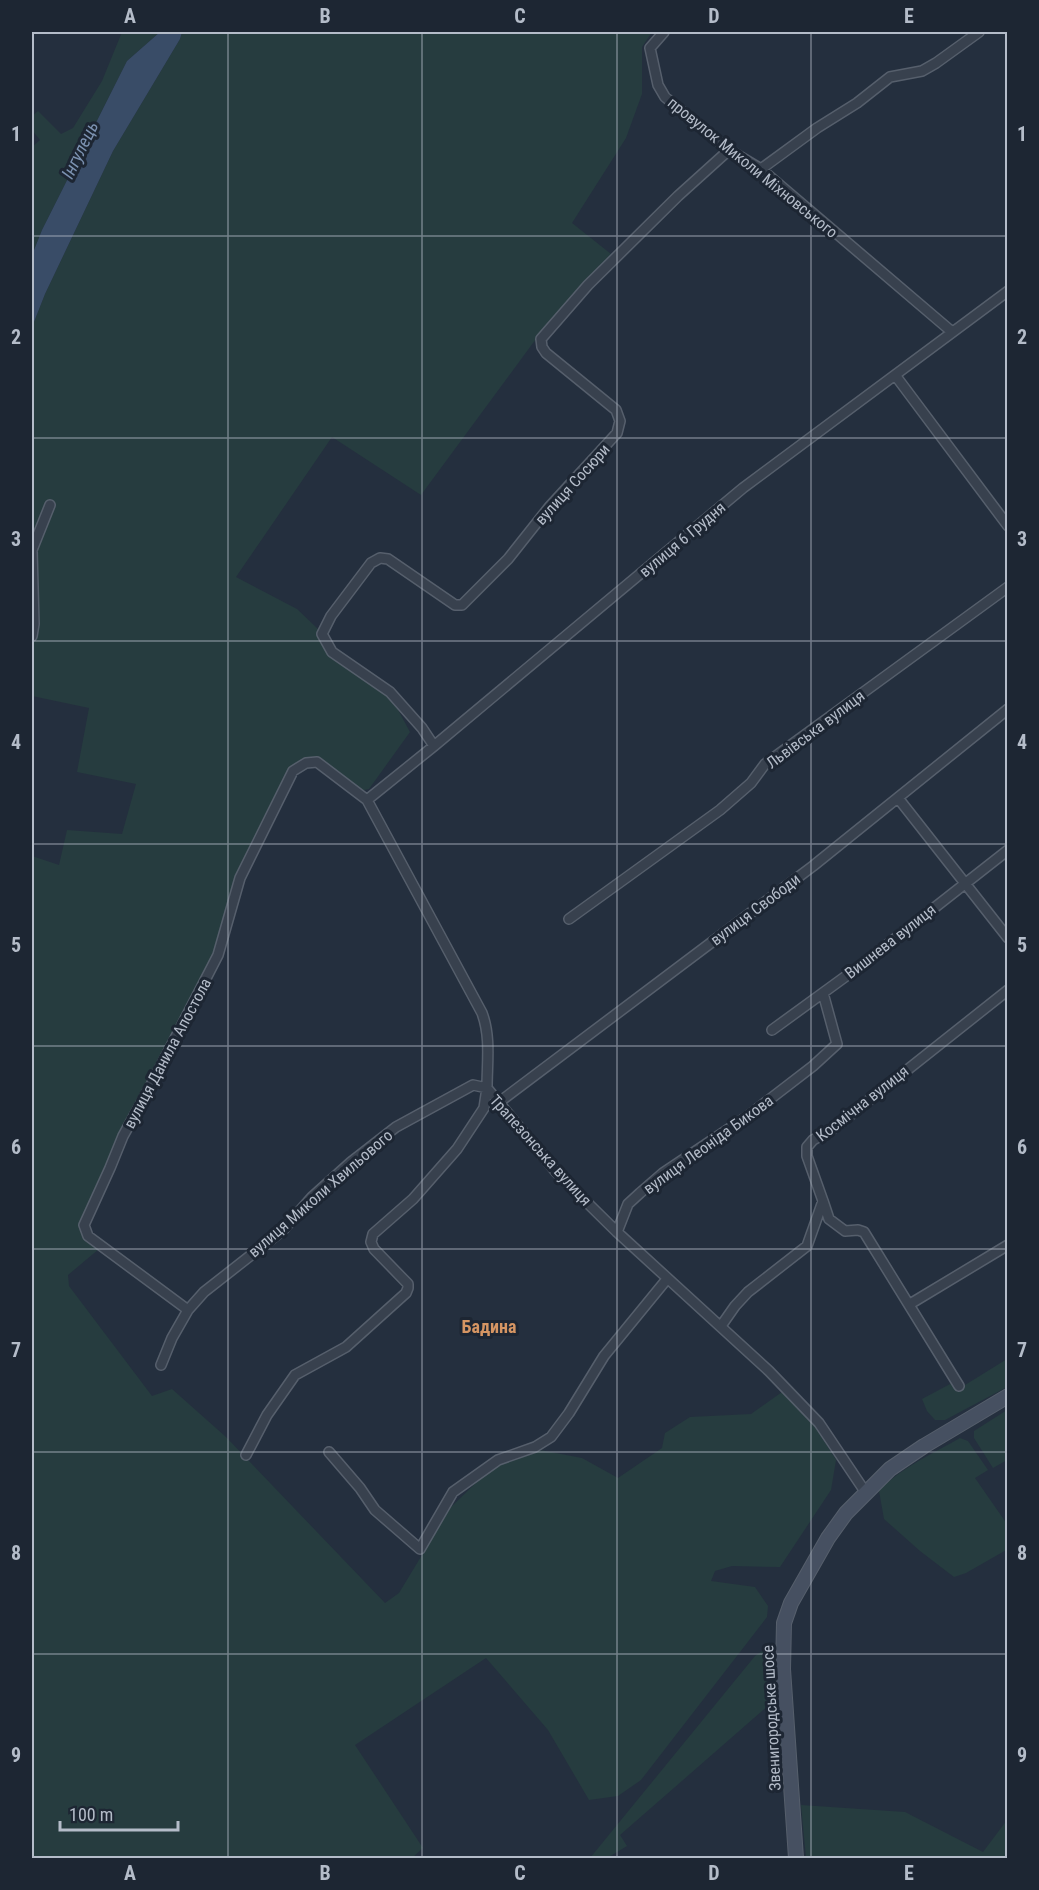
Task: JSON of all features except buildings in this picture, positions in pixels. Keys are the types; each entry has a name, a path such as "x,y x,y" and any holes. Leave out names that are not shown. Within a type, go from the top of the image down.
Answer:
{"main road":[{"name":"Звенигородське шосе","path":"796,1858 783,1669 784,1623 790,1603 828,1538 846,1513 890,1469 1008,1396"}],"street":[{"name":"провулок Миколи Міхновського","path":"664,32 650,48 658,85 665,97 729,150 761,169 951,331"},
{"path":"761,169 817,128 857,103 890,77 922,71 980,32"},
{"name":"вулиця Сосюри","path":"434,746 422,728 390,692 332,652 322,634 331,616 371,563 380,558 388,559 455,605 462,605 508,559 550,506 617,433 620,421 616,410 546,353 541,339 588,285 678,196 729,150"},
{"name":"вулиця 6 Грудня","path":"367,800 743,488 951,331 1008,291"},
{"path":"895,375 1008,526"},
{"path":"32,636 34,624 32,550 51,505"},
{"name":"Львівська вулиця","path":"569,919 720,810 751,783 765,764 1008,587"},
{"name":"вулиця Свободи","path":"498,1103 813,866 1008,709"},
{"name":"Трапезонська вулиця","path":"306,762 317,762 367,800 482,1013 487,1026 488,1038 487,1088 498,1103 556,1172 617,1232 769,1371 819,1423 866,1493"},
{"name":"вулиця Данила Апостола","path":"188,1310 88,1236 84,1225 123,1136 150,1089 218,955 240,878 293,771 306,762"},
{"path":"898,798 1008,938"},
{"name":"Вишнева вулиця","path":"772,1030 864,963 1008,850"},
{"name":"Космічна вулиця","path":"909,1304 864,1232 858,1230 845,1232 829,1219 807,1156 807,1147 813,1140 834,1128 1008,990"},
{"name":"вулиця Леоніда Бикова","path":"617,1232 628,1203 663,1173 748,1116 813,1066 837,1044 823,993"},
{"name":"вулиця Миколи Хвильового","path":"161,1365 172,1338 188,1310 204,1292 283,1230 312,1197 351,1162 396,1127 473,1085 487,1088"},
{"path":"246,1455 267,1415 295,1375 346,1347 406,1293 408,1284 374,1249 371,1242 373,1234 413,1199 457,1149 484,1108 487,1088"},
{"path":"721,1326 748,1292 807,1246 823,1201"},
{"path":"958,1386 909,1304 1008,1245"},
{"path":"329,1452 360,1488 375,1510 420,1549 453,1492 498,1460 535,1447 551,1437 569,1413 604,1356 668,1279"}],"green space":[{"path":"122,32 160,32 127,61 42,230 32,255 32,147 40,140 32,130 32,116 38,111 61,134 73,128 102,81"},
{"path":"182,32 652,32 642,47 642,94 626,138 572,223 611,254 533,343 421,495 332,437 236,577 297,609 318,629 329,655 391,697 410,732 369,789 360,791 319,760 292,769 236,875 216,954 199,982 117,1140 82,1225 99,1249 68,1275 69,1286 152,1396 172,1389 226,1437 385,1603 399,1593 451,1507 481,1478 512,1457 540,1450 582,1458 618,1478 662,1448 665,1433 690,1417 751,1414 782,1392 816,1428 836,1460 831,1490 780,1567 732,1566 715,1571 711,1581 755,1587 768,1606 767,1617 641,1780 618,1796 589,1800 548,1730 486,1658 355,1745 423,1848 412,1858 32,1858 32,856 59,865 67,830 122,834 136,784 77,772 89,708 32,696 32,327 45,294 113,151"},
{"path":"1007,1359 1007,1387 945,1420 935,1420 927,1411 922,1399 952,1383 957,1390"},
{"path":"1007,1410 1007,1460 993,1468 974,1438 974,1431"},
{"path":"960,1438 968,1441 988,1470 975,1478 1007,1524 1008,1549 966,1573 954,1577 884,1519 879,1491 907,1468"},
{"path":"765,1649 771,1649 777,1653 781,1692 780,1732 773,1756 769,1705 620,1835 627,1846 607,1858 590,1858 755,1656"},
{"path":"801,1805 905,1812 983,1852 1007,1820 1007,1858 806,1858"}],"water":[{"path":"160,32 182,32 113,151 45,294 32,327 32,255 42,230 127,61"}],"district":[{"name":"Бадина","path":"489,1327"}],"water label":[{"name":"Інгулець","path":"80,150"}]}
